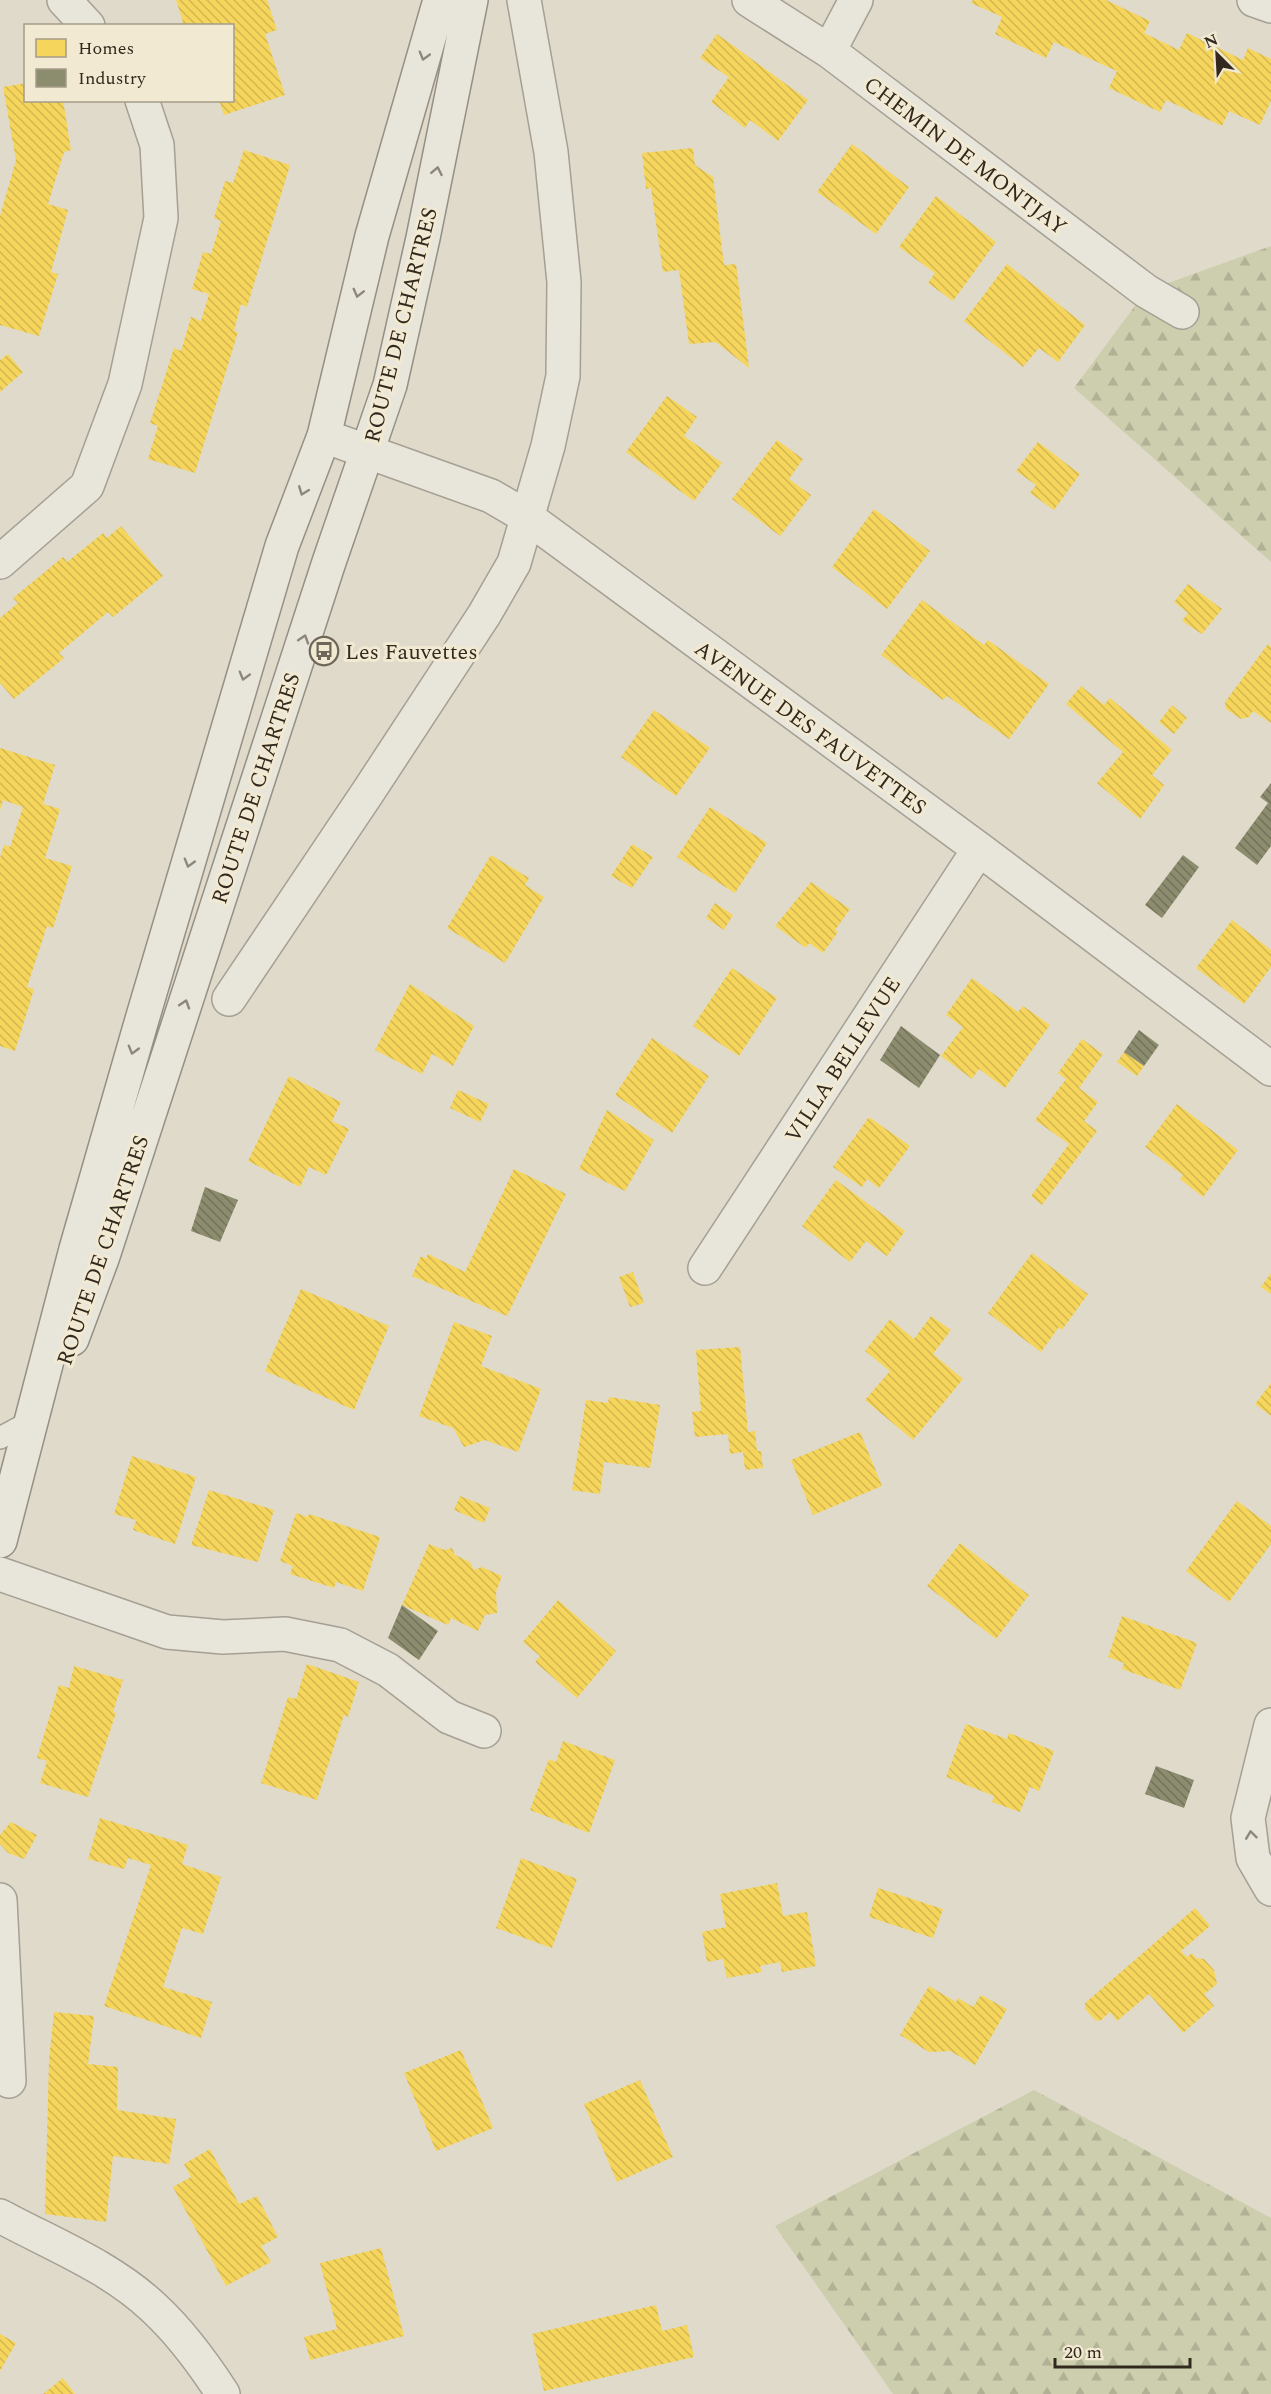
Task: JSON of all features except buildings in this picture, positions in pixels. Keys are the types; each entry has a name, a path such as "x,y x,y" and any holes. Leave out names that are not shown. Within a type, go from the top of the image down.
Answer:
{"street":[{"path":"64,0 86,24"},
{"name":"ROUTE DE CHARTRES","path":"0,1541 14,1495 76,1249 148,1000 282,546 324,436 372,236 440,0"},
{"name":"ROUTE DE CHARTRES","path":"14,1495 104,1256 329,562 369,452 390,385 418,261 471,0"},
{"path":"229,999 484,615 514,563 548,446 563,376 564,282 551,152 524,0"},
{"name":"CHEMIN DE MONTJAY","path":"749,0 829,51 1146,291 1182,312"},
{"path":"829,51 856,0"},
{"path":"1254,0 1271,6"},
{"path":"0,562 87,486 125,384 161,218 157,145 143,102"},
{"name":"AVENUE DES FAUVETTES","path":"324,436 491,496 526,517 979,849 1271,1069"},
{"name":"VILLA BELLEVUE","path":"705,1268 979,849"},
{"path":"0,1574 167,1632 223,1637 285,1634 340,1645 388,1670 449,1717 484,1731"},
{"path":"1271,1725 1248,1818 1253,1858 1271,1889"},
{"path":"0,1900 9,2081"},
{"path":"0,2216 104,2270 153,2307 196,2354 223,2394"}],"lane":[{"path":"0,1438 33,1420"}],"green space":[{"path":"1271,246 1271,562 1074,388 1146,291"},
{"path":"1034,2090 1271,2218 1271,2394 893,2394 775,2226"}],"place":[{"name":"Les Fauvettes","path":"324,651"}]}
